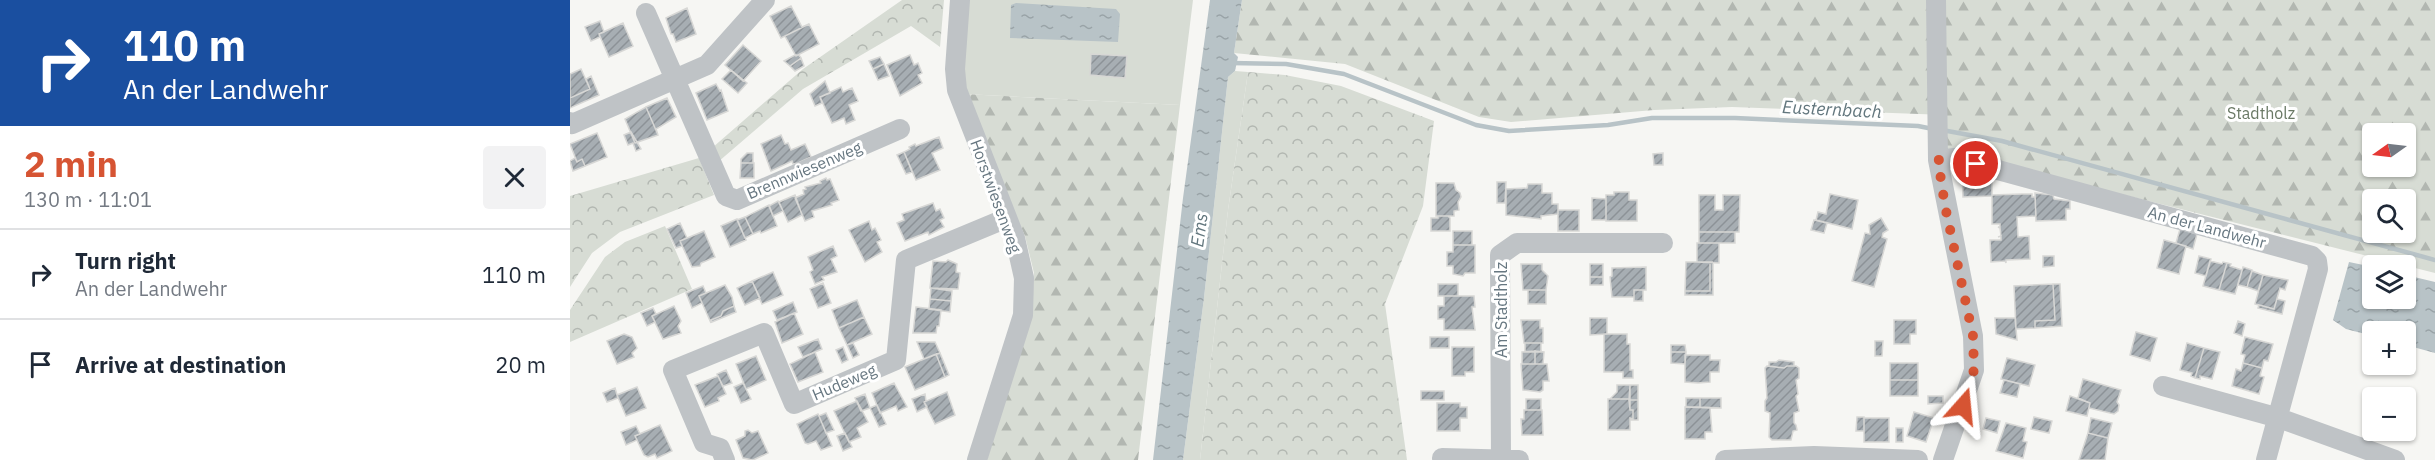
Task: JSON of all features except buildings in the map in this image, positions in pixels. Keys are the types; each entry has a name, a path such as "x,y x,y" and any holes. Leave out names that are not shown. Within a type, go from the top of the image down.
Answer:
{"street":[{"path":"570,122 707,64 765,0"},
{"name":"Horstwiesenweg","path":"960,0 955,69 957,90 1015,238 1024,278 1023,315 977,460"},
{"path":"1936,0 1937,152 1945,206 1973,336 1974,370 1943,460"},
{"name":"Brennwiesenweg","path":"646,13 726,196 737,200 900,129"},
{"name":"An der Landwehr","path":"1937,152 2312,256 2318,261 2318,269 2266,460"},
{"name":"Hudeweg","path":"725,460 720,448 704,443 672,370 764,333 794,404 896,360 906,260 1007,218"},
{"name":"Am Stadtholz","path":"1501,460 1500,255 1517,243 1663,243"},
{"path":"2163,386 2279,418 2395,460"},
{"path":"1725,460 1814,456 1918,460"},
{"path":"1442,459 1519,460"}],"green space":[{"path":"902,0 944,0 940,47 911,26 803,89 718,162 712,148 803,69"},
{"path":"967,0 1193,0 1180,105 964,94 961,67"},
{"name":"Stadtholz","path":"1242,0 2435,0 2435,273 2416,268 2416,255 2363,255 1946,150 1946,115 1732,107 1654,110 1511,122 1479,117 1345,64 1234,53"},
{"path":"1235,71 1248,72 1228,210 1200,460 1183,460 1204,298 1228,77"},
{"path":"1248,72 1285,75 1341,86 1434,121 1423,206 1385,304 1407,460 1200,460 1228,210"},
{"path":"964,94 1180,105 1138,460 987,460 1031,316 1034,273 1025,236 967,108"},
{"path":"699,158 714,195 620,232 592,253 570,287 570,196"},
{"path":"665,226 692,289 570,342 570,310 605,257 625,242"}],"water":[{"name":"Ems","path":"1210,0 1242,0 1234,53 1238,57 1235,71 1228,77 1204,298 1183,460 1153,460 1183,198"},
{"path":"1016,3 1116,9 1120,14 1118,42 1010,38 1011,5"},
{"path":"2349,262 2362,265 2362,309 2416,309 2416,277 2435,282 2435,353 2416,348 2416,321 2362,321 2362,333 2346,329 2333,320"}],"waterway":[{"name":"Eusternbach","path":"1231,63 1286,64 1344,74 1476,125 1509,131 1608,125 1652,118 1735,118 1918,126 1933,129"},
{"name":"Eusternbach","path":"1942,130 2002,141 2435,260"}],"route":[{"path":"1963,406 1974,370 1973,336 1945,206 1938,160 1954,158 1976,164"}]}
